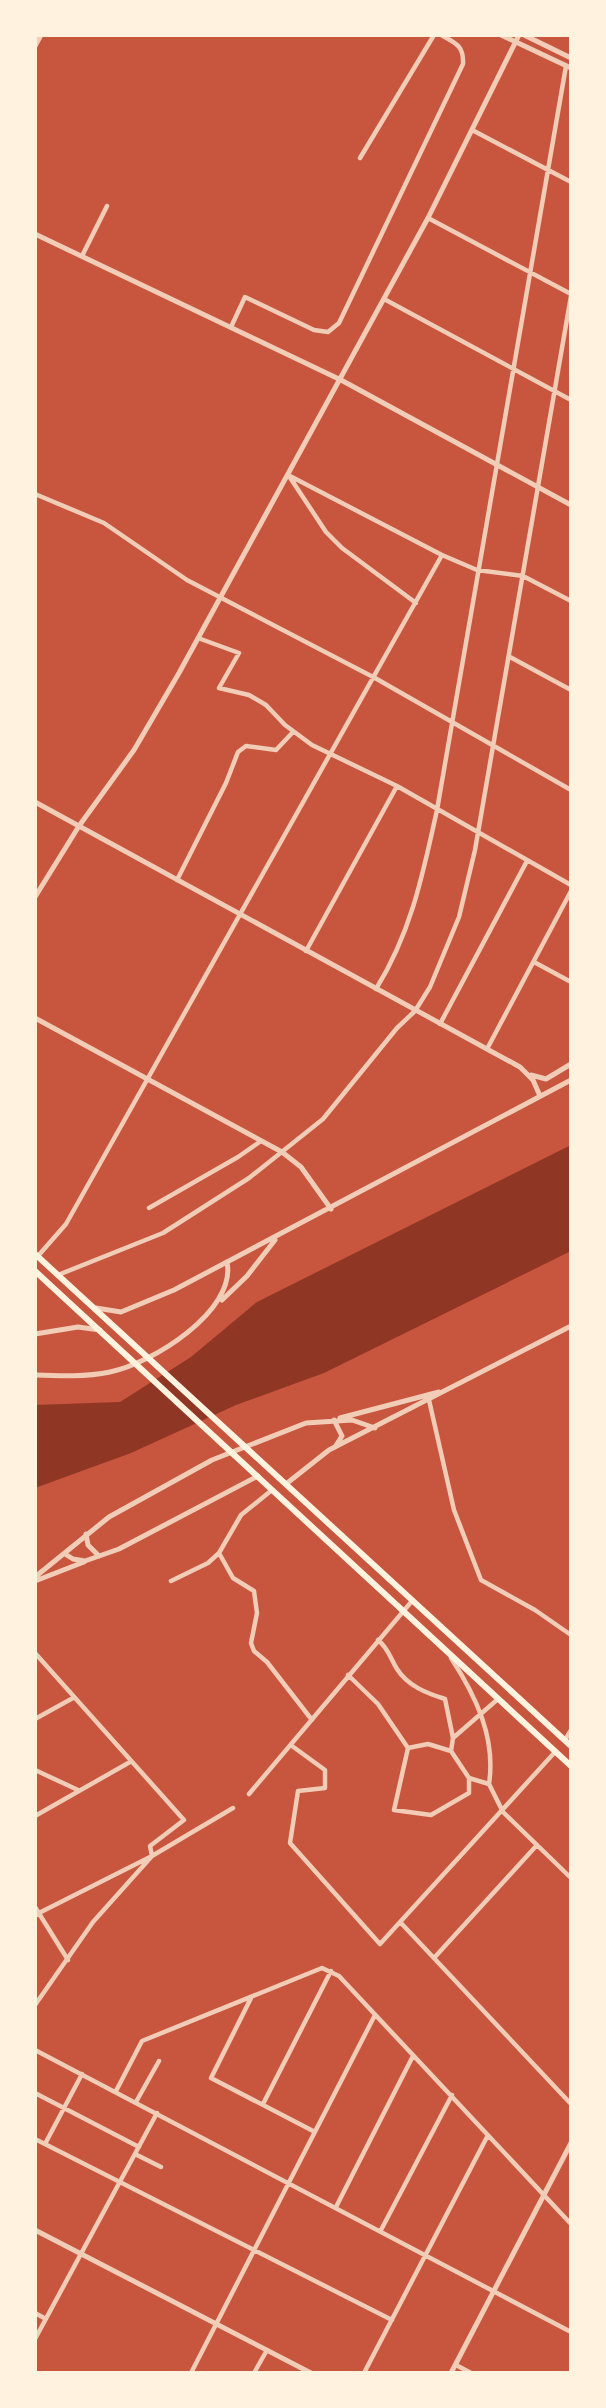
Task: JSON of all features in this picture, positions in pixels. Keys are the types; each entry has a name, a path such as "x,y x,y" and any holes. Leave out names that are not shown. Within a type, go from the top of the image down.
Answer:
{"main road":[{"path":"36,1255 125,1333 571,1746"},
{"path":"35,1270 39,1278 100,1330 571,1766"},
{"path":"555,1752 565,1741"}],"street":[{"path":"35,46 41,35"},
{"path":"360,158 434,35"},
{"path":"231,327 245,297 314,330 328,332 339,323 463,64 464,52 459,45 441,35"},
{"path":"376,989 394,961 412,916 437,810 477,570 498,466 511,368 547,169 569,67 501,35"},
{"path":"35,897 79,826 134,750 198,638 428,218 474,131 516,42 521,35 571,58"},
{"path":"474,131 571,182"},
{"path":"82,256 107,206"},
{"path":"58,1275 163,1233 250,1178 323,1119 397,1028 415,1011 430,987 458,917 510,657 571,295 428,218"},
{"path":"35,234 341,380 571,505"},
{"path":"384,299 571,400"},
{"path":"288,475 442,555 477,570 523,576 571,601"},
{"path":"288,475 334,540 416,603"},
{"path":"35,494 104,523 187,580 375,678 571,790"},
{"path":"36,1255 66,1224 442,555"},
{"path":"198,638 239,653 219,688 249,695 266,705 293,732 397,786 571,885"},
{"path":"510,657 571,690"},
{"path":"177,880 226,783 238,752 246,746 276,750 293,732"},
{"path":"306,951 397,786"},
{"path":"35,802 537,1079 546,1079 571,1064"},
{"path":"440,1024 527,861"},
{"path":"487,1050 571,891"},
{"path":"534,962 571,982"},
{"path":"35,1018 282,1152 302,1167 331,1209"},
{"path":"520,1068 533,1080 540,1096"},
{"path":"96,1308 121,1312 174,1290 571,1080"},
{"path":"149,1208 238,1157 261,1140"},
{"path":"35,1375 86,1375 132,1366 175,1340 239,1285 280,1235"},
{"path":"214,1307 226,1286 227,1262"},
{"path":"78,1327 80,1312"},
{"path":"115,1324 121,1312"},
{"path":"286,1484 334,1447 571,1326"},
{"path":"35,1334 78,1327 100,1330"},
{"path":"334,1420 453,1387"},
{"path":"429,1400 454,1510 481,1580 535,1610 571,1635"},
{"path":"334,1420 342,1436 334,1447"},
{"path":"35,1579 109,1517 212,1460 306,1423 352,1420 375,1428"},
{"path":"35,1579 99,1556 181,1519 258,1476"},
{"path":"171,1581 208,1563 219,1553 241,1515 272,1490"},
{"path":"86,1534 88,1545 99,1556"},
{"path":"219,1553 233,1578 254,1591 257,1613 251,1643 254,1651 267,1661 312,1720"},
{"path":"65,1554 85,1561"},
{"path":"249,1794 412,1601"},
{"path":"378,1640 387,1648 397,1670 420,1691 445,1699 453,1738 451,1751"},
{"path":"448,1652 468,1683 482,1713 492,1765 489,1784 503,1812 571,1878"},
{"path":"35,1653 184,1820 150,1846 152,1856"},
{"path":"348,1675 378,1703 408,1748 394,1810 431,1815 468,1793 469,1778 451,1751 428,1744 408,1748"},
{"path":"35,1719 74,1698"},
{"path":"453,1738 498,1699"},
{"path":"565,1741 571,1730"},
{"path":"292,1746 326,1770 325,1788 298,1791 290,1843 380,1944 555,1752"},
{"path":"35,1816 130,1762"},
{"path":"35,1770 79,1791"},
{"path":"469,1778 489,1784"},
{"path":"37,1914 152,1856 233,1808"},
{"path":"435,1958 537,1845"},
{"path":"35,2005 93,1922 152,1856"},
{"path":"35,1907 68,1960"},
{"path":"401,1923 571,2104"},
{"path":"116,2091 142,2041 322,1968 331,1971 375,2015 571,2224"},
{"path":"263,2104 331,1971"},
{"path":"251,1997 211,2078 315,2132"},
{"path":"191,2373 375,2015"},
{"path":"35,2050 571,2332"},
{"path":"336,2207 414,2056"},
{"path":"136,2102 159,2061"},
{"path":"45,2144 82,2074"},
{"path":"35,2093 139,2147"},
{"path":"381,2230 452,2095"},
{"path":"35,2339 79,2253 157,2113"},
{"path":"365,2373 488,2137"},
{"path":"35,2139 392,2320"},
{"path":"452,2373 571,2143"},
{"path":"135,2154 160,2167"},
{"path":"35,2230 311,2373"},
{"path":"35,2313 46,2319"},
{"path":"254,2373 267,2350"},
{"path":"456,2365 471,2373"}],"shaded area":[{"path":"571,1145 571,1251 324,1373 236,1405 131,1453 35,1488 35,1405 120,1402 191,1357 257,1302"}]}
